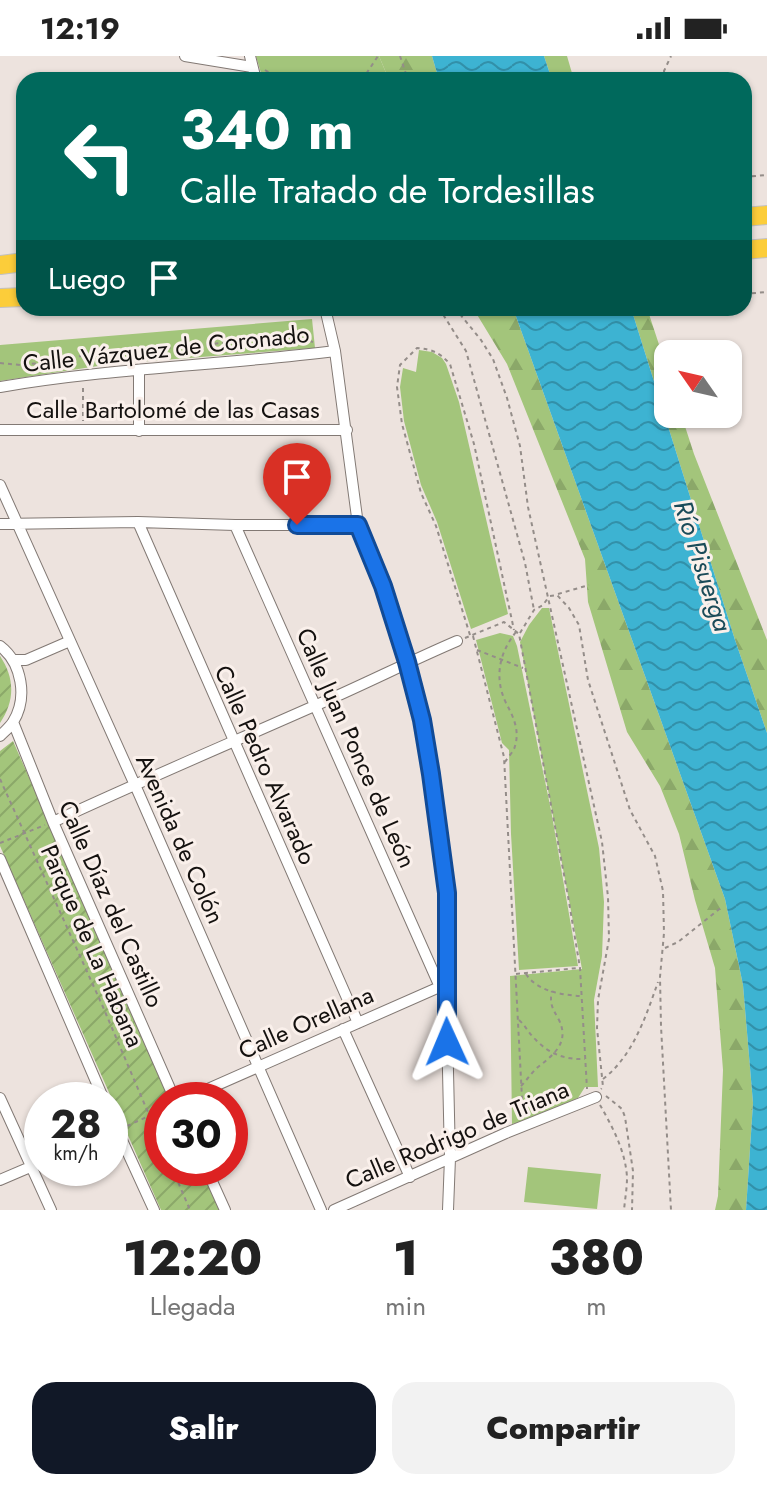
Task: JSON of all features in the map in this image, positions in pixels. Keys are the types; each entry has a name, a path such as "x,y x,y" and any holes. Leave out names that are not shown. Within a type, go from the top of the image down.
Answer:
{"street":[{"path":"185,56 251,62"},
{"path":"327,316 335,347 358,525 383,586 407,662 422,720 431,774 447,893 443,985 450,1158 448,1210"},
{"name":"Calle Vázquez de Coronado","path":"0,387 56,377 269,360 335,347"},
{"path":"139,370 139,431"},
{"name":"Calle Bartolomé de las Casas","path":"0,430 347,430"},
{"name":"Avenida de Colón","path":"0,485 321,1210"},
{"name":"Calle Pedro Alvarado","path":"138,522 358,1023"},
{"path":"0,524 358,525"},
{"name":"Calle Juan Ponce de León","path":"235,525 443,985"},
{"path":"15,665 70,641"},
{"path":"53,822 457,641"},
{"path":"0,646 15,665 21,679 19,709 13,722 0,736"},
{"name":"Calle Díaz del Castillo","path":"13,722 53,822 167,1082"},
{"path":"0,859 96,1082"},
{"name":"Calle Orellana","path":"223,1082 443,985"},
{"path":"343,1029 410,1177"},
{"name":"Calle Rodrigo de Triana","path":"334,1210 594,1093"},
{"path":"0,1098 24,1151"},
{"path":"128,1159 154,1210"},
{"path":"0,1180 24,1170"},
{"path":"40,1186 51,1210"},
{"path":"214,1186 225,1210"}],"path":[{"path":"251,62 269,72"},
{"path":"444,316 466,351 525,563 534,610"},
{"path":"462,316 481,340 500,374 520,446 528,507 602,842 609,939 598,1000 597,1028 603,1087"},
{"path":"0,363 20,365 155,349 244,343 286,336 299,336 335,347"},
{"path":"524,1127 505,763 472,635 436,526 421,493 402,424 397,387 400,365 417,348 432,349 450,364 474,444 526,669 568,896 580,968 586,1059 594,1093 621,1148 627,1175 624,1210"},
{"path":"83,375 83,430"},
{"path":"505,763 515,746 516,728 498,676 506,644 549,596 589,585"},
{"path":"557,595 579,625 588,680 630,810 655,856 663,891 661,1026 671,1210"},
{"path":"472,635 504,622 516,632"},
{"path":"476,649 526,669"},
{"name":"Parque de La Habana","path":"0,779 144,1104"},
{"name":"Parque de La Habana","path":"0,843 53,822"},
{"path":"663,949 678,942 722,907"},
{"path":"515,974 580,968"},
{"path":"525,973 539,987 581,996"},
{"path":"602,1079 617,1068 640,1029 660,977"},
{"path":"520,1087 552,1058 560,1046 562,1029 551,1006 552,991"},
{"path":"517,1018 534,1039 555,1053 569,1060 586,1059"},
{"path":"594,1093 622,1109 625,1117 633,1171 632,1210"},
{"path":"180,1186 190,1210"}],"green space":[{"path":"256,56 379,56 386,72 261,72"},
{"path":"379,56 432,56 437,72 386,72"},
{"path":"544,56 567,56 572,72 549,72"},
{"path":"478,316 516,316 725,899 743,985 753,1103 746,1210 715,1210 723,1070 715,968 679,834 660,786 627,732 588,602 585,559 507,364"},
{"path":"634,316 650,316 658,340 654,340 654,381"},
{"path":"312,319 315,348 111,364 0,381 0,345"},
{"path":"419,350 442,358 459,402 508,614 471,629 437,522 421,485 404,421 400,387 403,368 416,372"},
{"path":"669,428 686,428 767,640 767,733"},
{"path":"542,608 549,608 599,848 604,902 602,956 594,1000 598,1087 585,1087 578,1098 512,1124 510,976 582,969 520,642"},
{"path":"500,633 513,636 517,646 551,810 578,966 519,970 509,750 502,743 476,640"},
{"path":"0,656 11,681 11,698 0,723"},
{"path":"13,741 163,1082 144,1082 144,1172 128,1135 128,1082 104,1082 0,846 0,751"},
{"path":"528,1167 601,1174 597,1209 524,1202"},
{"path":"150,1186 209,1186 220,1210 161,1210"}],"water":[{"path":"432,56 544,56 549,72 437,72"},
{"name":"Río Pisuerga","path":"516,316 634,316 654,381 654,428 669,428 767,733 767,1210 746,1210 753,1103 743,985 725,899"}],"route":[{"path":"297,525 358,525 383,586 407,662 422,720 447,893 447,1042"}]}
